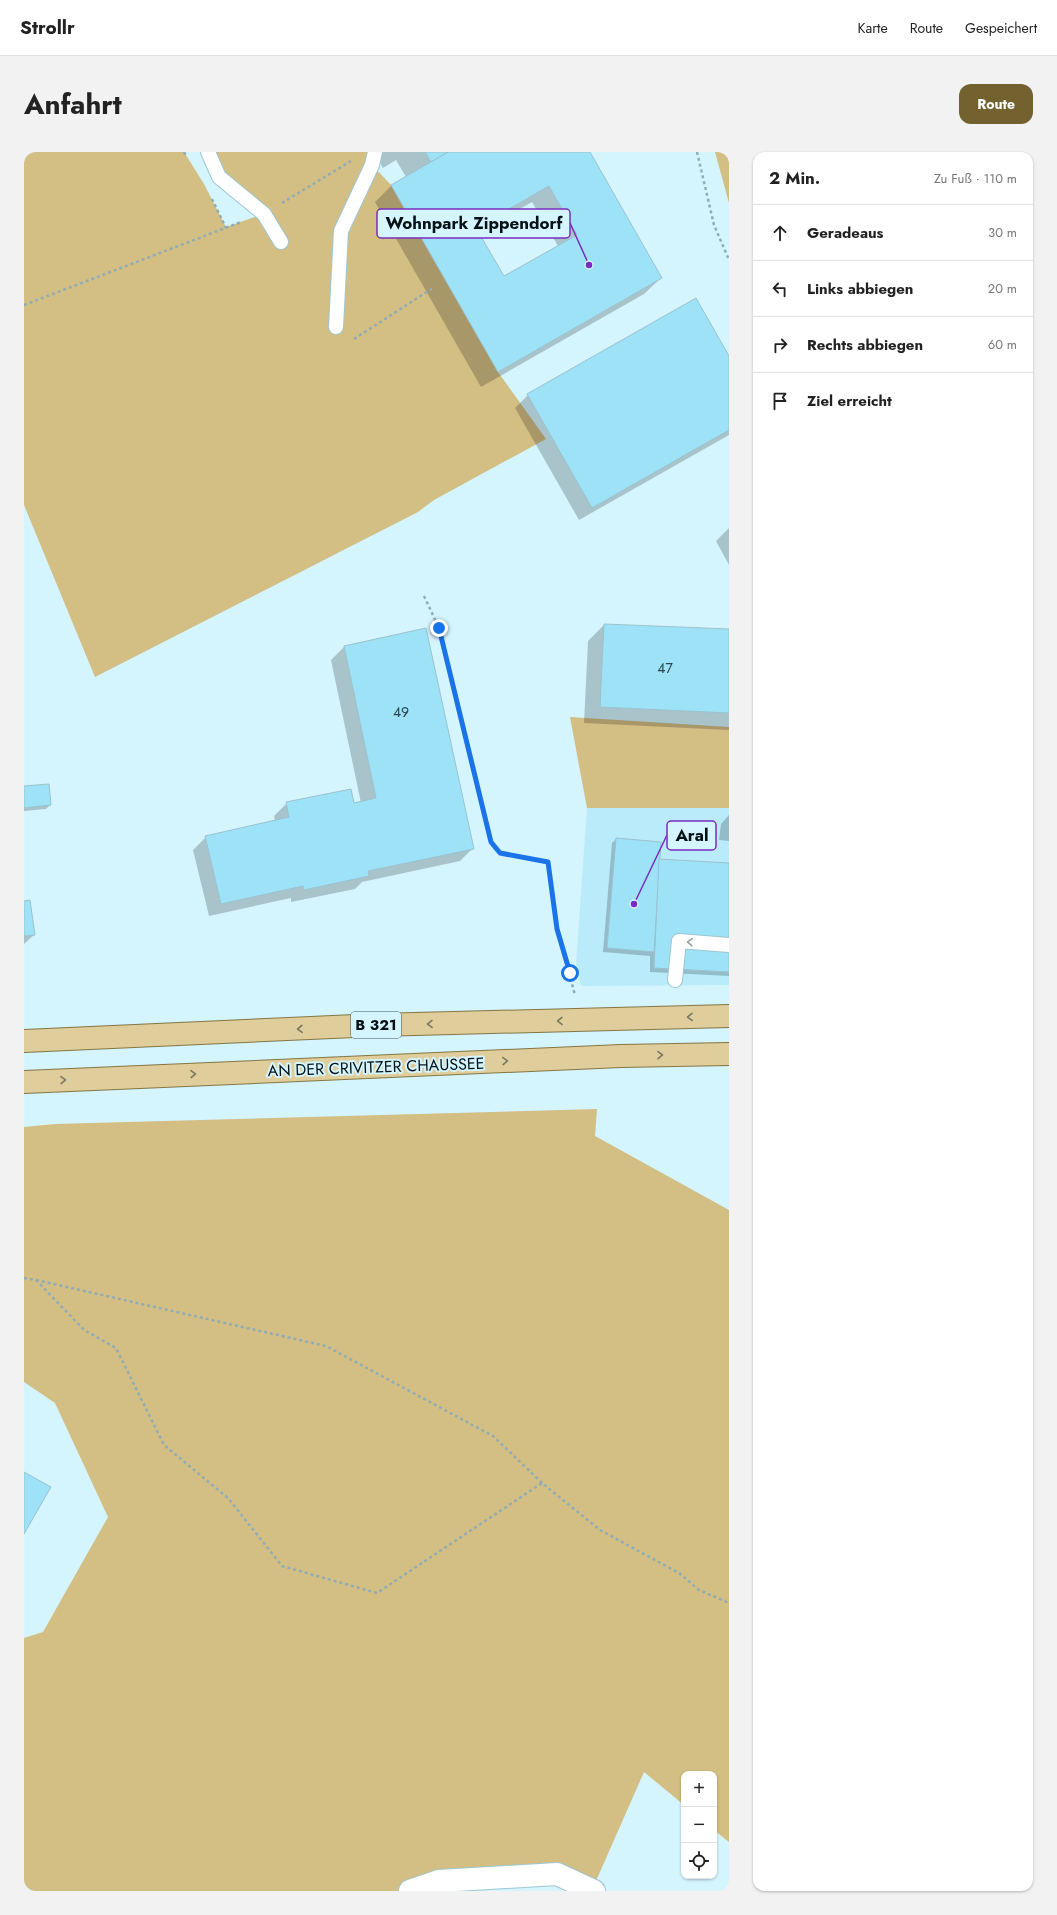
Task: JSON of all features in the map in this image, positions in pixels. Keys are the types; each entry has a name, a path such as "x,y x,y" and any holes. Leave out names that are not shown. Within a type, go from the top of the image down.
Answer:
{"main road":[{"name":"B 321","path":"24,1041 377,1025 729,1016"},
{"name":"AN DER CRIVITZER CHAUSSEE","path":"24,1082 605,1057 729,1054"}],"street":[{"path":"410,1891 439,1881 557,1874 594,1891"}],"lane":[{"path":"208,152 219,177 264,214 281,242"},
{"path":"336,327 341,231 372,165 375,152"},
{"path":"675,980 679,942 729,945"}],"path":[{"path":"697,152 714,225 729,260"},
{"path":"24,305 264,214 352,160"},
{"path":"351,340 433,288"},
{"path":"424,596 439,628 491,842 500,853 548,862 557,929 570,973 575,999"},
{"path":"24,1278 326,1346 494,1436 542,1483 600,1530 679,1573 699,1590 729,1603"},
{"path":"36,1280 84,1330 116,1348 164,1445 228,1498 282,1566 377,1593 542,1483"}],"shaded area":[{"path":"24,152 184,152 204,184 226,227 263,214 219,177 208,152 375,152 372,165 391,185 498,372 546,439 434,500 418,512 95,677 24,505"},
{"path":"715,152 729,152 729,203"},
{"path":"570,717 729,727 729,808 587,808"},
{"path":"587,808 729,808 729,985 581,986 576,964"},
{"path":"597,1109 595,1136 729,1210 729,1842 717,1832 717,1771 681,1771 681,1803 644,1772 592,1890 557,1874 410,1891 24,1891 24,1638 43,1632 108,1517 55,1403 24,1382 24,1127 55,1124"}],"building":[{"path":"425,152 448,152 431,162"},
{"path":"448,152 590,152 662,278 498,372 391,185","holes":["549,186 577,235 504,276 476,228"]},
{"path":"696,298 729,356 729,430 592,508 527,394"},
{"path":"604,624 729,629 729,713 600,707"},
{"path":"426,628 474,849 368,871 369,876 304,890 303,886 221,904 205,836 289,817 286,802 351,789 354,803 376,798 344,646"},
{"path":"49,784 51,805 24,808 24,786"},
{"path":"616,838 661,842 654,952 607,948"},
{"path":"659,859 729,863 729,972 654,968"},
{"path":"30,900 35,935 24,936 24,901"},
{"path":"24,1472 51,1487 24,1534"}],"place":[{"name":"Wohnpark Zippendorf","path":"589,265"},
{"name":"Aral","path":"634,904"}],"route":[{"path":"439,628 491,842 500,853 548,862 557,929 562,951 570,973"}]}
